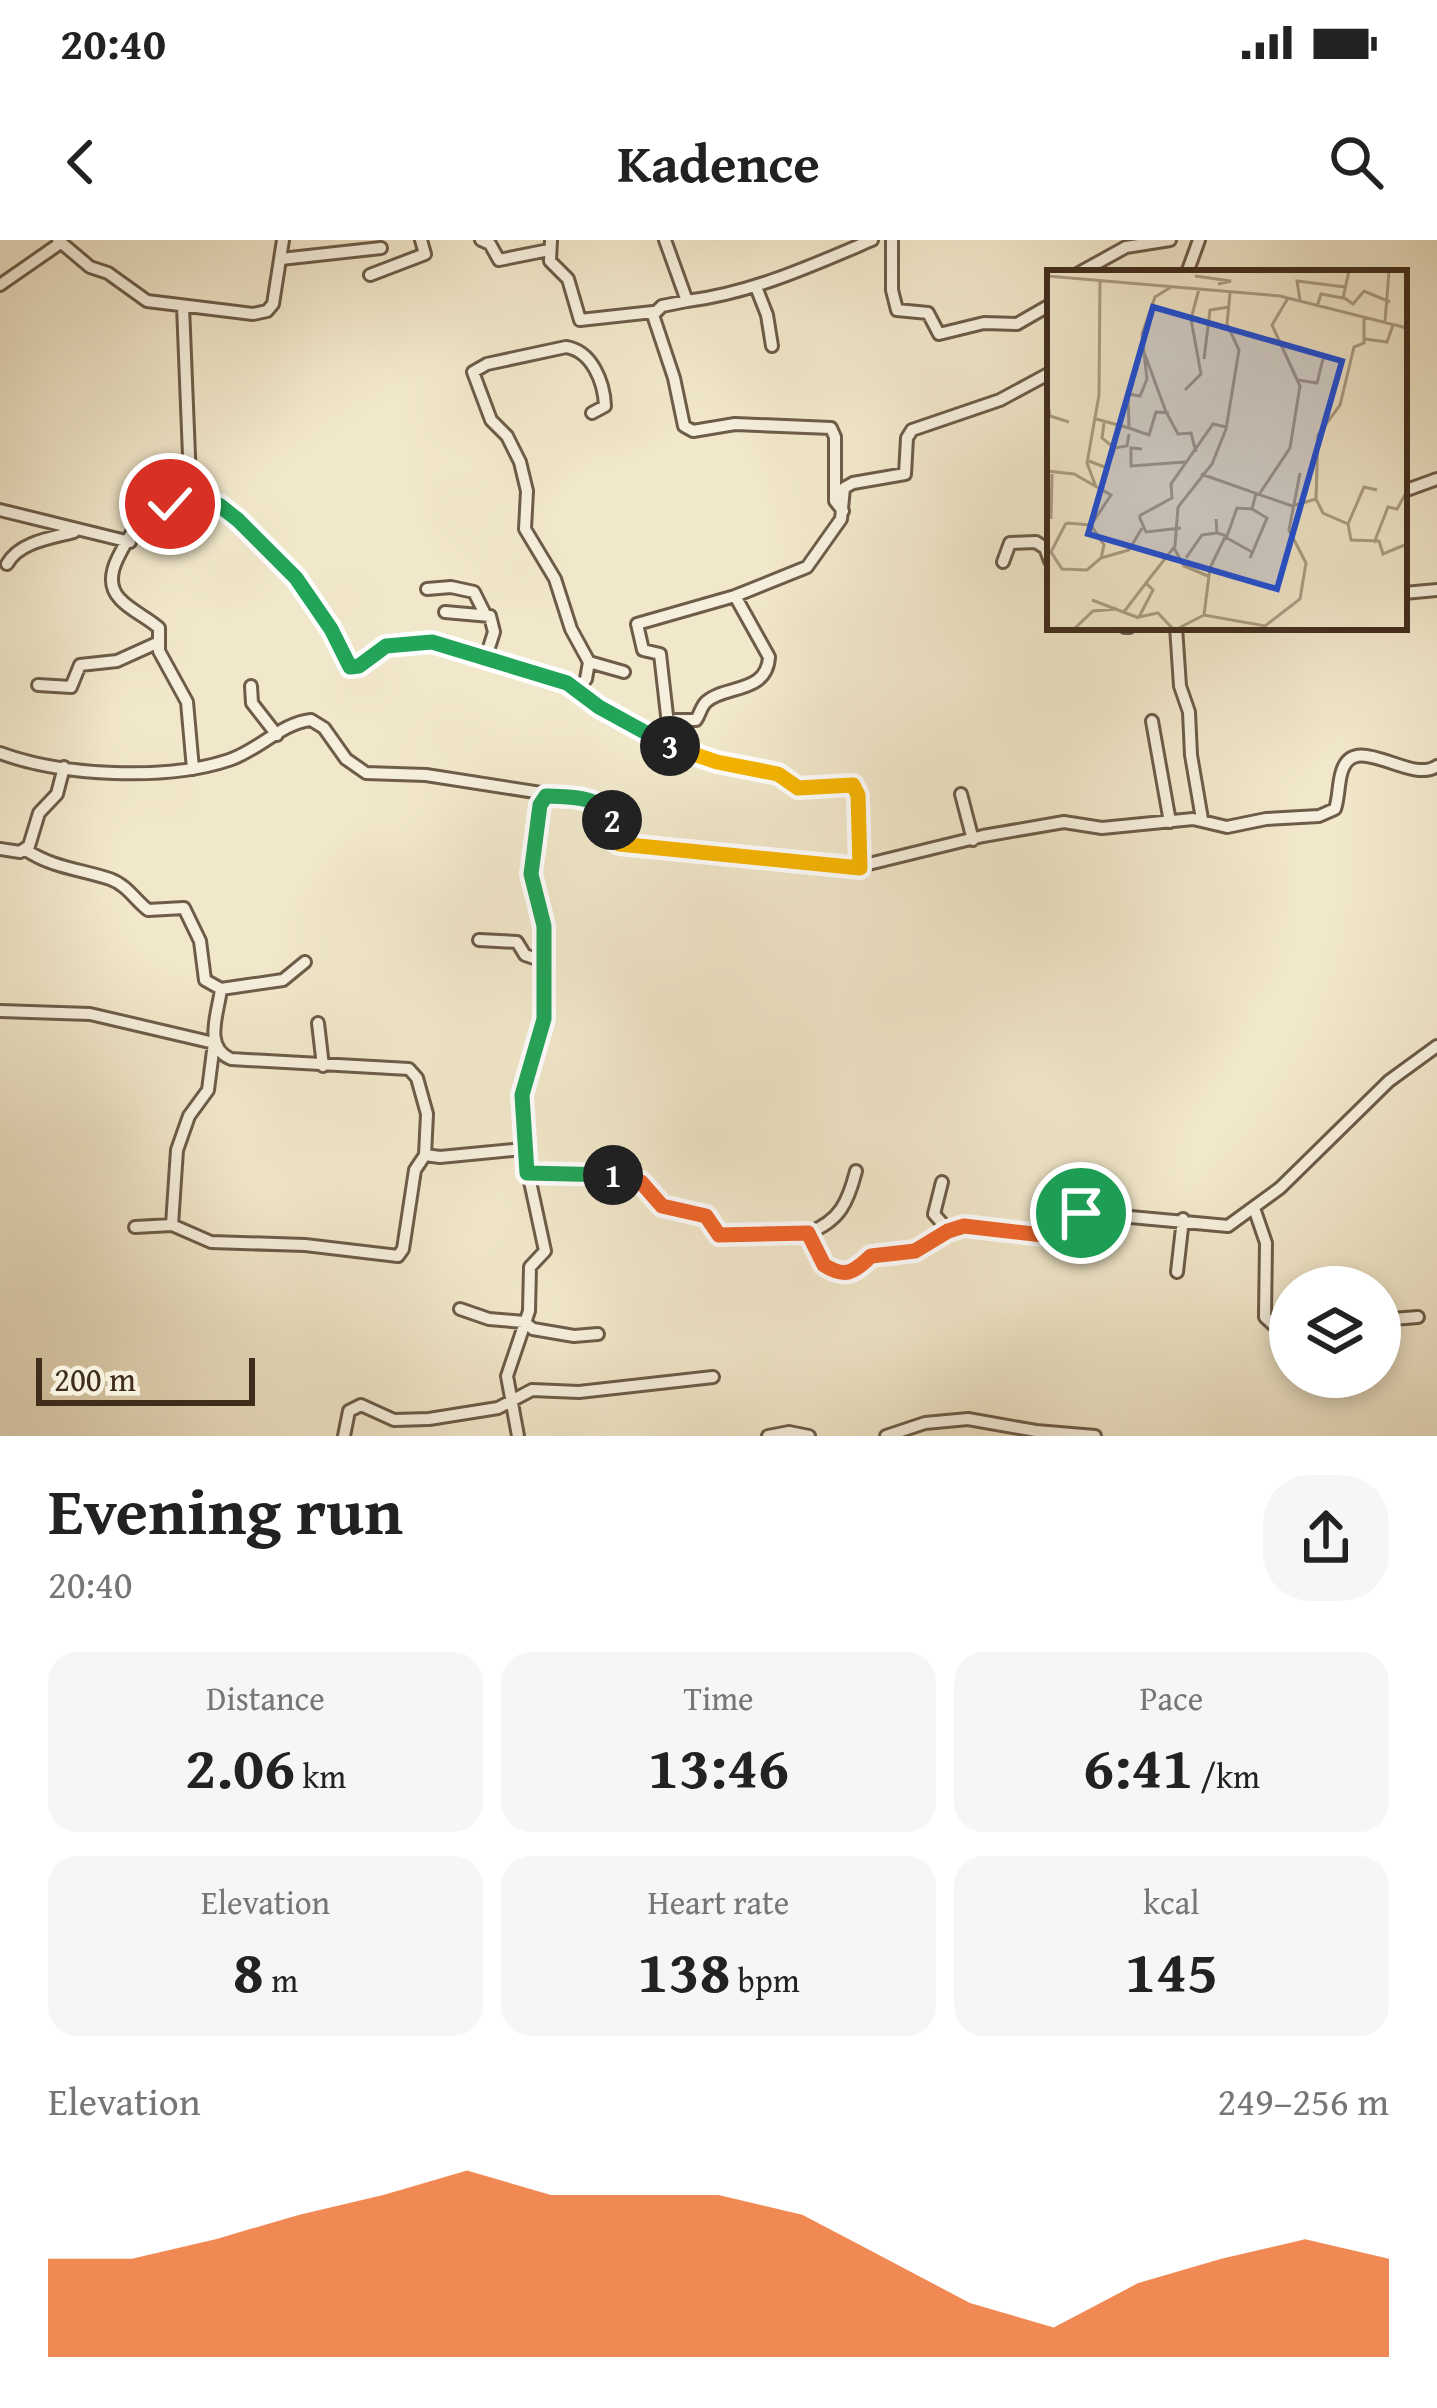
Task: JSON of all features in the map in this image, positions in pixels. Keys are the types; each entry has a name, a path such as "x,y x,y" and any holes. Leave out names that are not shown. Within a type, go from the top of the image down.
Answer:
{"street":[{"path":"0,285 58,242 147,301 232,314 267,310 277,294 284,240"},
{"path":"343,240 344,254"},
{"path":"370,275 425,254 421,240"},
{"path":"481,240 490,244 499,260 521,258 550,245 552,268 570,283 580,320 653,312 756,287 872,240"},
{"path":"519,240 521,258"},
{"path":"665,240 687,301"},
{"path":"892,240 895,305 902,313 928,313 939,334 984,323 1017,324 1047,307"},
{"path":"1084,270 1126,247 1171,240"},
{"path":"1188,270 1199,240"},
{"path":"281,259 344,254 380,244 386,269"},
{"path":"756,287 772,346"},
{"path":"183,306 191,506"},
{"path":"653,312 684,426 693,430 735,424 831,428 835,501 844,511"},
{"path":"592,413 605,406 605,397 595,368 571,347 487,364 472,372 491,420 507,436 520,462 527,491 525,529 555,579 575,640 590,662 624,671"},
{"path":"668,724 660,654 641,648 638,624 800,573 824,548 844,511 847,485 905,474 907,438 912,430 1000,400 1047,375"},
{"path":"1407,489 1437,479"},
{"path":"193,769 187,702 161,657 159,628 120,600 110,586 111,569 147,507 225,508 314,602 350,667 359,666 386,646 432,642 577,689 599,707 657,735 665,744 717,762 778,774 798,788 853,785 858,795 860,868"},
{"path":"0,510 130,542"},
{"path":"7,564 27,546 78,532"},
{"path":"1003,562 1010,543 1026,541 1045,548 1047,554"},
{"path":"427,589 474,592 494,626 485,660"},
{"path":"1407,593 1437,590"},
{"path":"657,735 668,724 696,720 704,704 746,686 768,668 769,657 735,596"},
{"path":"445,612 485,614"},
{"path":"1176,630 1180,686 1189,712 1202,820"},
{"path":"38,685 71,687 80,665 117,661 159,642"},
{"path":"577,689 586,679 590,662"},
{"path":"251,686 252,703 277,736"},
{"path":"0,753 64,767 160,773 230,760 296,723 315,721 346,759 366,772 426,775 599,802 608,812 613,840 619,844 860,868 1064,822 1102,828 1202,820 1227,827 1328,814 1337,804 1344,764 1356,756 1370,755 1420,772 1437,766"},
{"path":"1152,722 1170,822"},
{"path":"26,850 39,813 57,794 64,767"},
{"path":"961,794 973,840"},
{"path":"518,1436 507,1376 530,1299 530,1267 545,1251 523,1149 524,1084 544,1019 544,926 531,874 540,805 546,796"},
{"path":"0,849 26,850 57,867 116,881 148,910 184,908 200,940 205,980 221,989 283,980 305,962"},
{"path":"479,940 516,941 525,955 543,961"},
{"path":"172,1225 178,1150 189,1116 208,1090 221,989"},
{"path":"0,1011 90,1014 214,1042"},
{"path":"318,1023 323,1066"},
{"path":"135,1227 172,1225 211,1241 398,1256 403,1249 415,1170 425,1156 429,1122 413,1073 398,1066 231,1059 220,1054 214,1042"},
{"path":"808,1233 824,1265 850,1274 871,1256 915,1251 948,1231 982,1227 1060,1237 1069,1231 1070,1219 1081,1213 1183,1219 1222,1227 1254,1208 1320,1153 1390,1081 1437,1046"},
{"path":"425,1156 523,1149"},
{"path":"527,1173 585,1172 634,1178 662,1206 706,1216 719,1235 808,1233 833,1222 849,1197 856,1171"},
{"path":"943,1182 934,1214 948,1231"},
{"path":"1254,1208 1266,1243 1265,1317 1269,1321"},
{"path":"1177,1272 1183,1219"},
{"path":"460,1309 489,1319 524,1322 533,1329 574,1336 598,1334"},
{"path":"1401,1318 1418,1317"},
{"path":"344,1436 349,1411 361,1405 406,1421 513,1402 532,1390 579,1392 712,1377"},
{"path":"892,1435 925,1423 968,1419 1095,1436"},
{"path":"768,1436 789,1432 809,1436"}],"route":[{"path":"170,504 225,508 296,578 350,667 359,666 386,646 407,641 442,644 567,683 665,744 717,762 778,774 798,788 847,784 857,789 860,868 848,869 619,844 613,840 608,812 599,802 544,798 531,874 544,926 544,1019 522,1095 527,1173 585,1172 634,1178 662,1206 706,1216 719,1235 808,1233 813,1235 821,1262 845,1274 856,1272 879,1252 915,1251 964,1226 1060,1237 1069,1231 1070,1219 1081,1213"}]}
